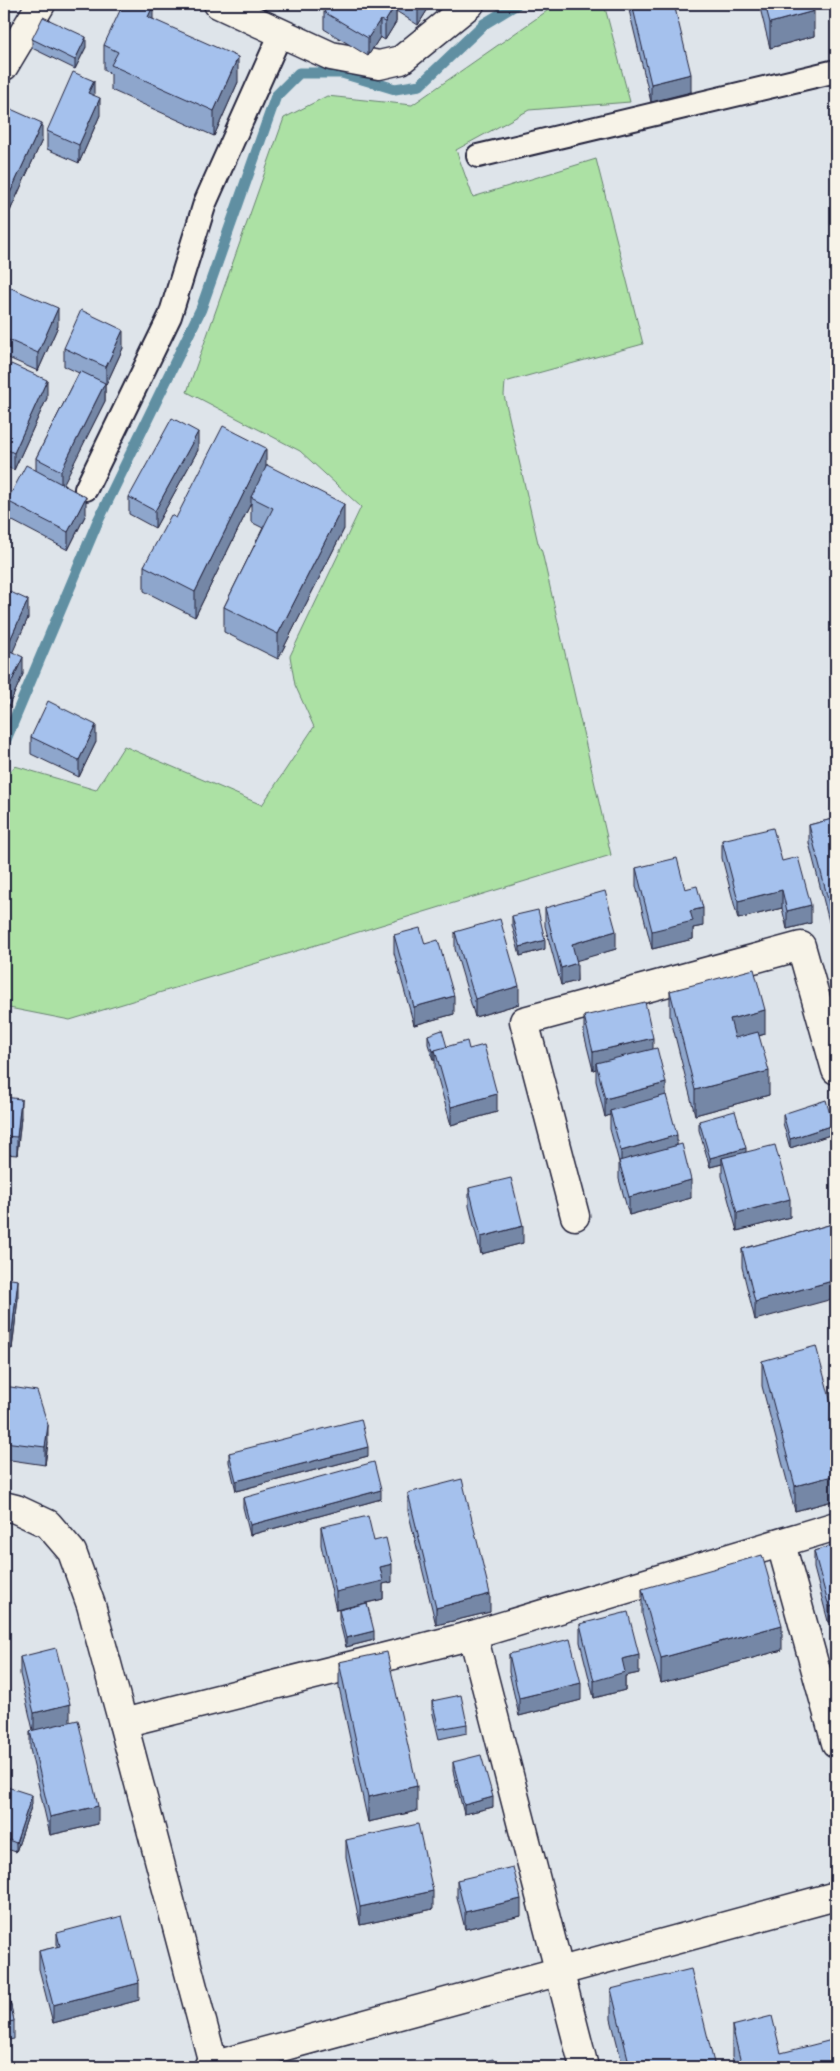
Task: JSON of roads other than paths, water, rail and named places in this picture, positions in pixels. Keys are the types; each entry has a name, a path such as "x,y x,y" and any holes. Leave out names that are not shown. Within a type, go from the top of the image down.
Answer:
{"street":[{"path":"4,66 41,4"},
{"path":"218,4 331,56 378,65 401,60 470,4"},
{"path":"575,1216 524,1021 801,946 836,1070"},
{"path":"4,1506 48,1524 72,1552 91,1605 212,2067 836,1896"},
{"path":"123,1723 473,1634 781,1544 836,1526"},
{"path":"781,1544 836,1743"},
{"path":"473,1634 558,1973 584,2067"}],"lane":[{"path":"86,489 170,316 205,203 282,33"},
{"path":"478,156 836,71"}],"waterway":[{"path":"4,744 97,523 201,309 276,96 299,73 342,73 395,89 420,85 484,24 517,4"}]}
